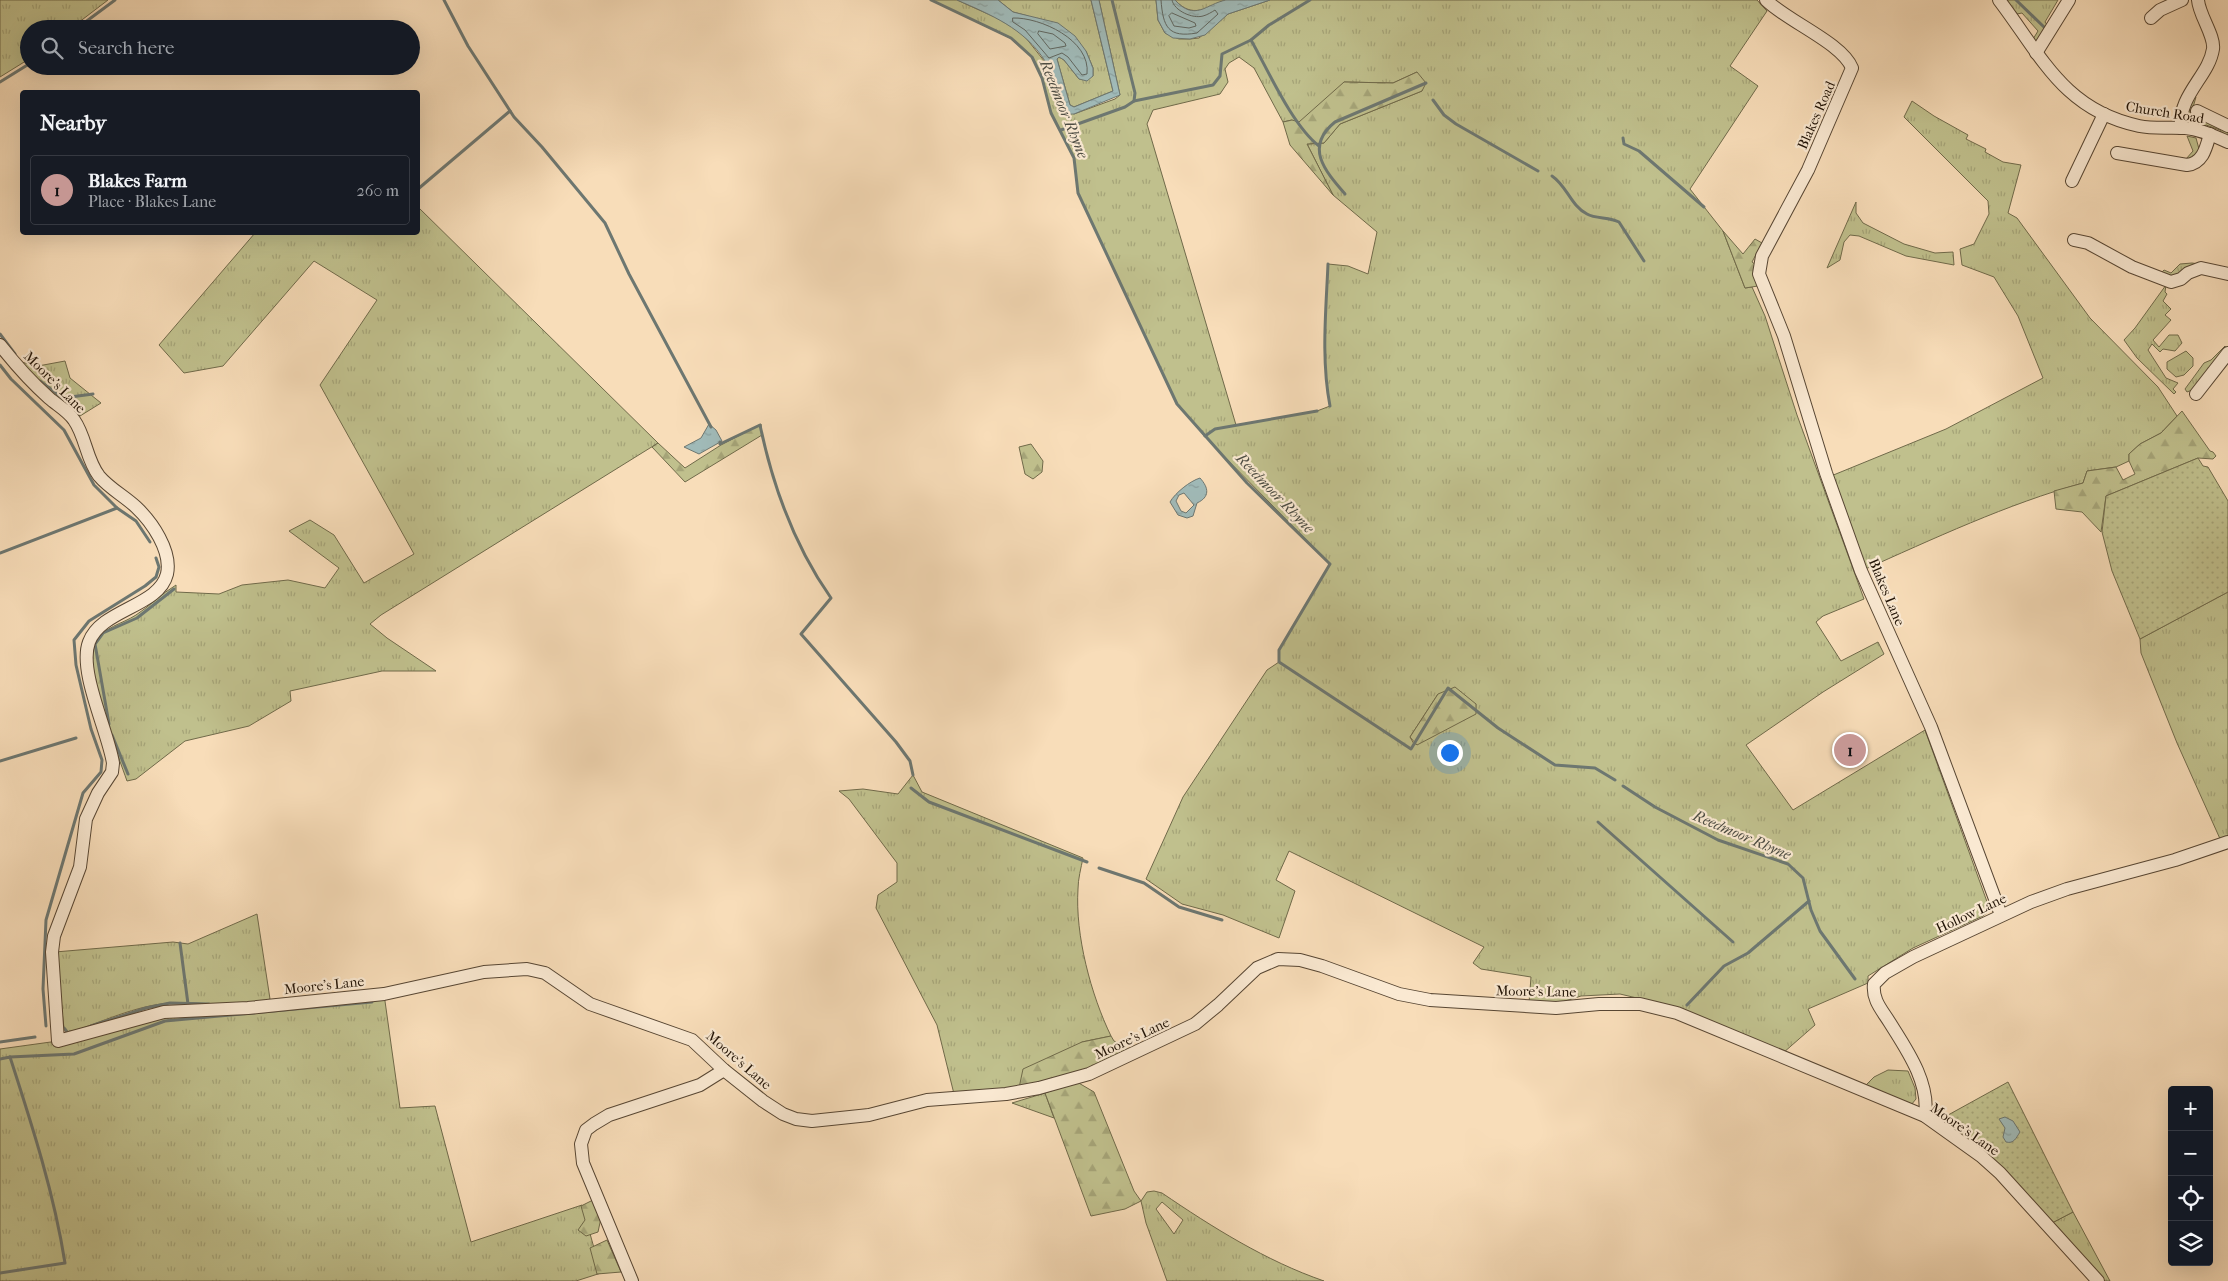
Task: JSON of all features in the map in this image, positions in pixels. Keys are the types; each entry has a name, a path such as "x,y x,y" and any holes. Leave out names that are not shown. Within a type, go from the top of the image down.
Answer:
{"street":[{"name":"Blakes Road","path":"1760,274 1762,256 1808,170 1852,68 1844,54 1799,25 1766,0"},
{"name":"Church Road","path":"2000,0 2036,53 2063,86 2104,114 2142,127 2181,128 2210,134 2228,142"},
{"path":"2036,53 2068,0"},
{"path":"2155,9 2182,0"},
{"path":"2181,128 2181,113 2209,59 2213,46 2199,10 2198,0"},
{"name":"Church Road","path":"2197,111 2228,126"},
{"path":"2072,181 2104,114"},
{"path":"2117,153 2180,164 2194,164 2202,156 2210,134"},
{"path":"2074,240 2088,243 2132,267 2172,282 2181,279 2188,272 2201,268 2228,274"},
{"name":"Blakes Lane","path":"1760,274 1784,336 1823,464 1861,571 1931,726 2002,915"},
{"name":"Moore's Lane","path":"0,345 30,380 73,418 98,475 144,516 162,545 168,567 166,576 158,589 102,624 91,636 88,644 86,654 88,671 113,763 112,772 98,793 86,819 80,867 54,936 52,952 58,1041 164,1012 248,1008 384,994 484,972 527,969 545,973 590,1004 692,1040 724,1070 783,1114 796,1119 812,1121 869,1115 927,1100 968,1098 1039,1088 1089,1074 1172,1036 1205,1017 1257,968 1278,959 1292,959 1322,966 1399,994 1430,1000 1556,1008 1610,1004 1653,1006 1683,1015 1925,1116 1982,1156 2000,1173 2098,1281"},
{"path":"2196,394 2228,353"},
{"name":"Hollow Lane","path":"1925,1116 1924,1092 1916,1070 1875,1000 1874,984 1884,974 1913,957 2002,915 2067,889 2146,869 2228,842"},
{"path":"632,1281 583,1163 581,1144 586,1130 610,1115 700,1085 724,1070"}],"green space":[{"path":"0,0 108,0 82,20 20,20 20,65 0,77"},
{"path":"931,0 957,0 999,19 1022,33 1045,62 1051,73 1059,105 1074,114 1115,99 1120,95 1099,0 1156,0 1158,20 1165,33 1179,39 1190,39 1199,38 1228,14 1270,0 1757,0 1767,11 1730,66 1758,86 1690,189 1723,231 1745,288 1752,287 1765,316 1797,415 1864,599 1823,616 1816,622 1841,661 1878,642 1884,654 1823,692 1746,745 1793,810 1925,730 1990,910 1983,916 1913,948 1868,976 1868,983 1808,1009 1815,1025 1783,1053 1679,1008 1620,994 1581,996 1556,1004 1529,1003 1531,977 1481,969 1473,963 1484,947 1289,851 1276,880 1295,891 1279,938 1223,915 1182,904 1146,879 1183,797 1267,670 1279,662 1279,650 1330,564 1207,439 1177,404 1078,193 1074,158 1051,113 1042,78 1032,57 1010,38","holes":["1239,57 1254,68 1283,122 1292,120 1303,128 1344,82 1393,83 1417,72 1422,91 1340,124 1324,143 1307,144 1333,195 1377,232 1368,274 1348,266 1328,264 1325,353 1330,406 1317,411 1236,425 1147,124 1153,110 1220,94 1228,82 1225,69 1229,63","1438,694 1417,744 1414,744 1410,737"]},
{"path":"998,0 1091,0 1113,91 1074,107 1070,105 1057,59 1059,57 1064,60 1079,79 1093,76 1093,68 1086,51 1028,16 1013,12"},
{"path":"1175,0 1225,0 1206,9 1194,10 1181,6"},
{"path":"2006,0 2058,0 2045,22 2048,26 2035,44 2030,44 2038,31 2022,13 2017,14"},
{"path":"1417,72 1426,83 1422,91 1340,124 1324,143 1307,144 1333,195 1290,145 1283,122 1292,120 1299,122 1344,82 1393,83"},
{"path":"2193,95 2196,97 2189,121 2195,124 2201,119 2228,130 2228,137 2223,135 2220,130 2206,125 2203,128 2186,122"},
{"path":"1912,101 1968,135 1966,139 1986,149 1985,152 2003,162 2021,165 2008,213 2017,218 2090,318 2158,387 2177,416 2161,433 2140,444 2129,454 2129,461 2116,467 2087,471 2083,483 1998,512 1861,571 1831,476 1946,429 2043,378 2018,316 1994,277 1962,265 1960,249 1974,244 1989,214 1988,201 1904,117"},
{"path":"2187,136 2196,138 2199,149 2197,157 2186,159 2193,151"},
{"path":"1856,202 1856,213 1863,223 1904,244 1935,253 1953,252 1954,265 1906,256 1859,236 1850,235 1844,242 1840,260 1827,268"},
{"path":"420,209 658,443 381,615 370,624 387,638 436,671 382,671 290,691 291,701 249,726 185,741 136,779 127,781 103,710 93,669 92,653 95,642 103,633 136,615 176,585 176,592 219,594 242,585 288,580 325,588 339,568 289,531 310,520 334,535 364,583 414,554 320,385 377,300 314,261 223,366 184,373 159,345 253,235 420,235"},
{"path":"1723,231 1743,254 1755,239 1762,243 1752,262 1756,265 1758,286 1745,288"},
{"path":"2180,264 2199,264 2184,268 2173,279 2160,274 2164,270 2171,273"},
{"path":"2166,285 2165,292 2167,294 2163,301 2171,309 2165,315 2171,320 2153,340 2159,347 2169,335 2178,335 2182,343 2175,351 2163,349 2160,352 2152,344 2148,350 2166,378 2178,383 2173,389 2176,392 2174,394 2137,358 2124,340"},
{"path":"2225,346 2226,348 2192,390 2187,392 2185,389 2204,363 2211,360"},
{"path":"2186,351 2193,358 2193,366 2184,375 2176,377 2167,369 2167,362"},
{"path":"65,361 70,378 101,403 80,416 32,375 21,362 38,366"},
{"path":"2182,411 2210,451 2216,456 2213,459 2198,458 2106,496 2101,532 2082,512 2056,509 2054,491 2083,483 2087,471 2116,467 2123,480 2135,474 2129,461 2129,454 2140,444 2161,433"},
{"path":"761,424 762,435 685,482 652,447 658,443 685,468 721,445"},
{"path":"1031,444 1043,461 1042,472 1033,479 1025,474 1019,447"},
{"path":"2198,458 2203,466 2208,467 2228,501 2228,592 2140,639 2112,571 2102,532 2106,496"},
{"path":"2228,592 2228,839 2221,841 2177,743 2141,653 2140,639"},
{"path":"1455,687 1476,704 1476,714 1417,745 1410,737 1438,694"},
{"path":"913,775 922,792 1083,858 1078,881 1079,926 1091,984 1111,1036 1082,1042 1019,1088 954,1094 937,1025 876,908 878,895 897,882 897,863 849,799 839,791 863,789 898,794"},
{"path":"257,914 270,999 233,1005 158,1004 131,1011 68,1033 64,1028 55,952 173,942 188,944"},
{"path":"384,994 400,1108 435,1106 471,1242 582,1205 601,1273 576,1281 0,1281 0,1049 58,1041 164,1012"},
{"path":"1111,1036 1114,1041 1127,1049 1091,1071 1019,1088 1023,1069 1082,1042"},
{"path":"1888,1070 1908,1071 1915,1088 1916,1099 1911,1105 1864,1087 1874,1077"},
{"path":"1077,1082 1094,1092 1134,1191 1141,1201 1125,1209 1091,1216 1045,1093"},
{"path":"2008,1082 2073,1212 2050,1224 1939,1120"},
{"path":"1045,1093 1054,1118 1012,1103"},
{"path":"1147,1192 1162,1193 1260,1253 1281,1264 1324,1281 1167,1281 1146,1223 1141,1201","holes":["1162,1202 1183,1220 1174,1234 1156,1209"]},
{"path":"595,1199 601,1218 598,1232 586,1236 578,1230 585,1220 581,1206"},
{"path":"2073,1212 2110,1281 2100,1281 2050,1224"},
{"path":"607,1240 621,1272 597,1274 590,1248"}],"water":[{"path":"957,0 998,0 1013,12 1058,23 1075,36 1086,51 1093,68 1093,76 1087,81 1079,79 1064,60 1059,57 1057,59 1070,105 1074,107 1113,91 1091,0 1099,0 1120,95 1074,114 1064,113 1057,102 1048,67 1037,50 1017,31 1006,24"},
{"path":"1156,0 1175,0 1189,10 1195,11 1226,0 1270,0 1228,14 1205,35 1190,39 1173,38 1165,33 1158,20"},
{"path":"709,424 716,430 722,441 699,454 684,447 701,438"},
{"path":"1200,478 1203,482 1207,492 1206,495 1197,503 1193,516 1187,518 1178,515 1170,502 1179,491","holes":["1184,493 1194,505 1186,513 1181,511 1176,501 1179,495"]},
{"path":"2005,1117 2013,1121 2020,1132 2011,1142 2006,1142 2003,1137 2005,1128 1999,1119"}],"waterway":[{"path":"88,20 115,0"},
{"path":"444,0 468,46 514,117 542,147 605,223 629,274 711,427"},
{"name":"Reedmoor Rhyne","path":"931,0 1011,38 1032,57 1042,78 1051,113 1074,158 1078,193 1177,404 1247,483 1330,564 1279,650 1279,662 1411,749 1448,688 1498,728 1555,765 1595,768 1615,780"},
{"path":"1061,130 1125,107 1134,101 1135,93 1112,0"},
{"path":"1134,101 1213,85 1220,76 1222,54 1251,40 1269,25 1310,0"},
{"path":"2016,0 2044,27"},
{"path":"1251,40 1290,111 1299,125 1319,146"},
{"path":"0,82 20,70"},
{"path":"1345,194 1331,177 1321,159 1319,150 1326,131 1335,122 1426,83"},
{"path":"1433,100 1444,115 1456,124 1538,171"},
{"path":"420,187 510,111"},
{"path":"1623,138 1624,144 1639,151 1704,207"},
{"path":"1552,176 1562,185 1582,210 1591,216 1619,222 1644,261"},
{"path":"1328,264 1325,353 1330,406"},
{"path":"0,334 15,354"},
{"path":"0,365 11,379 64,430 94,485 117,508 136,521 150,542"},
{"path":"40,381 63,398 93,394"},
{"path":"1205,436 1215,429 1317,411"},
{"path":"720,442 720,444 760,425 765,448 787,516 807,558 831,598 801,634 896,742 910,761 913,775"},
{"path":"0,553 117,508"},
{"path":"46,1026 43,989 46,920 83,793 101,772 102,760 91,729 76,665 74,640 89,621 156,577 159,567 156,558"},
{"path":"109,724 95,644 103,633 137,618 174,589"},
{"path":"112,735 128,774"},
{"path":"0,761 76,738"},
{"name":"Reedmoor Rhyne","path":"1623,786 1655,807 1718,840 1788,864 1803,878 1811,910 1820,931 1855,979"},
{"path":"911,788 929,802 1087,862"},
{"path":"1598,822 1733,942"},
{"path":"1099,868 1144,883 1179,907 1222,920"},
{"path":"1687,1005 1724,966 1748,953 1809,901"},
{"path":"180,943 188,1004"},
{"path":"10,1057 74,1054 165,1021 372,1002"},
{"path":"91,1026 146,1008 170,1003 209,1004"},
{"path":"64,1028 68,1033 70,1032"},
{"path":"0,1042 35,1037"},
{"path":"0,1059 10,1057 49,1185 65,1263 0,1273"}],"place":[{"name":"Blakes Farm","path":"1850,750"}]}
